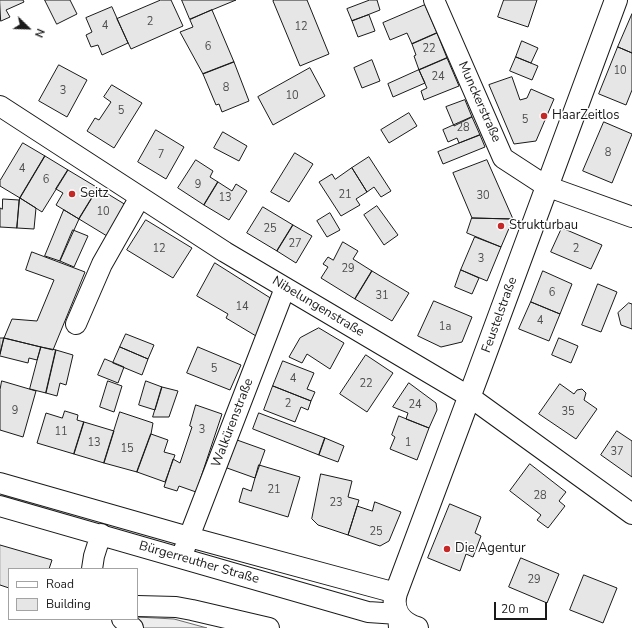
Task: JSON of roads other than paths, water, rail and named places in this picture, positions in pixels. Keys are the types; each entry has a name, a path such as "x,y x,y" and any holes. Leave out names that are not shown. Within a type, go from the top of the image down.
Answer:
{"main road":[{"name":"Feustelstraße","path":"406,624 393,601 470,398 546,186 616,0"}],"street":[{"name":"Munckerstraße","path":"434,0 503,158 546,186 632,217"},
{"name":"Nibelungenstraße","path":"0,106 140,197 285,288 470,398 632,514"},
{"path":"76,324 102,264 140,197"},
{"name":"Walkürenstraße","path":"181,558 285,288"},
{"name":"Bürgerreuther Straße","path":"0,483 189,537 396,593"},
{"name":"Bürgerreuther Straße","path":"0,506 101,534 406,624"},
{"path":"92,568 94,556 101,534"},
{"path":"138,606 187,609 269,628"},
{"path":"123,620 133,628"}],"place":[{"name":"HaarZeitlos","path":"544,116"},
{"name":"Seitz","path":"72,194"},
{"name":"Strukturbau","path":"501,226"},
{"name":"Die Agentur","path":"447,549"}]}
